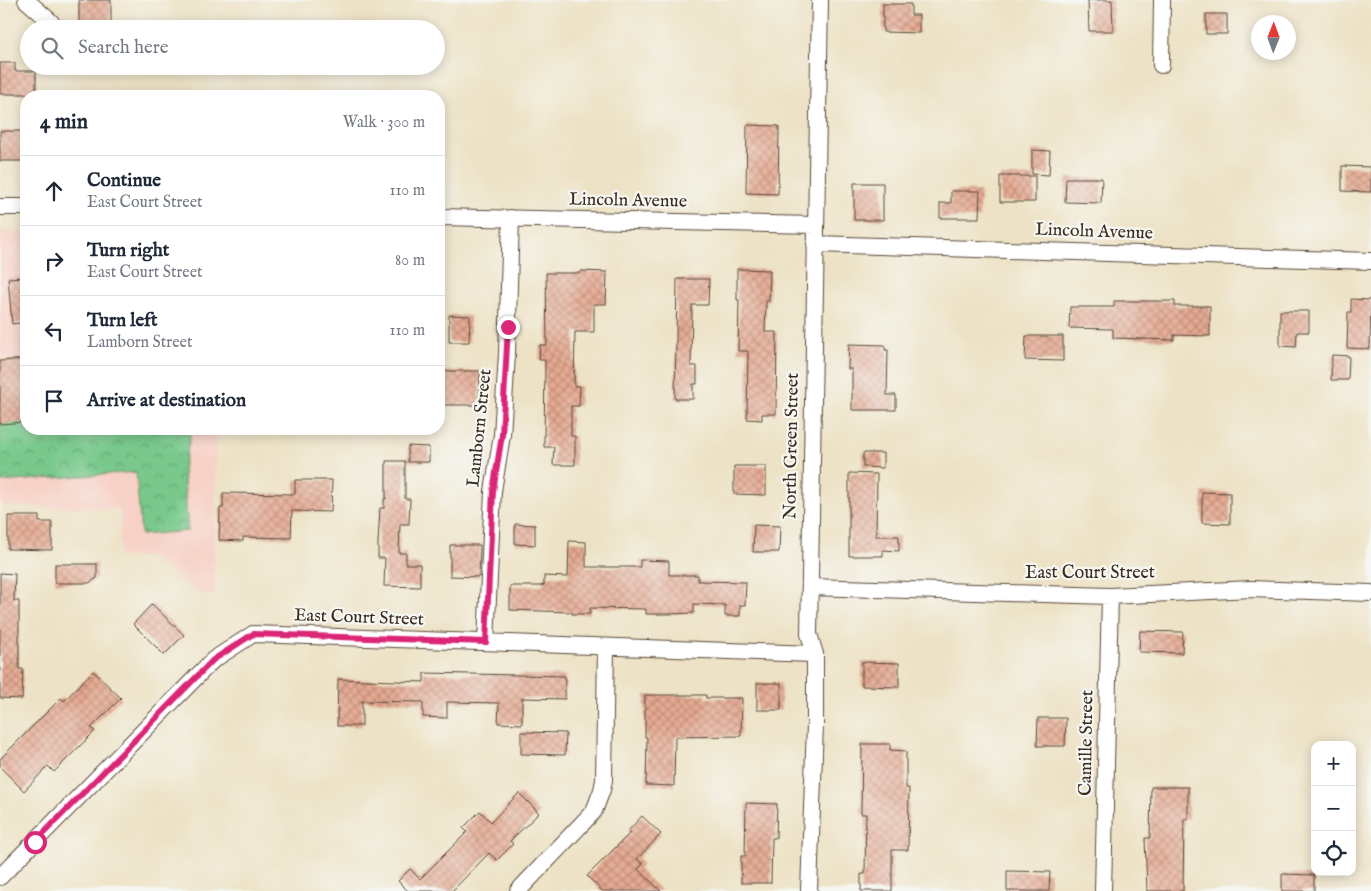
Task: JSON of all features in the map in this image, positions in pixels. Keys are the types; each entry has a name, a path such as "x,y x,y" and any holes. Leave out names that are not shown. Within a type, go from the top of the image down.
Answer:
{"street":[{"path":"26,0 49,20"},
{"name":"North Green Street","path":"809,891 815,725 814,654 809,634 820,0"},
{"path":"1161,65 1162,0"},
{"path":"0,207 20,207"},
{"name":"Lincoln Avenue","path":"445,217 816,225"},
{"name":"Lamborn Street","path":"486,642 493,491 502,435 507,354 511,218"},
{"name":"Lincoln Avenue","path":"815,244 1371,261"},
{"name":"East Court Street","path":"810,587 1110,596 1251,589 1371,593"},
{"name":"Camille Street","path":"1103,891 1110,596"},
{"name":"East Court Street","path":"0,877 213,660 253,634 814,654"},
{"path":"528,888 594,811 602,790 604,780 606,647"}],"shaded area":[{"path":"0,231 20,232 20,435 216,435 214,595 202,595 152,557 119,556 120,509 0,506"}],"green space":[{"path":"20,422 20,435 191,435 183,469 188,531 141,535 136,472 0,482 0,424"}],"building":[{"path":"79,0 111,0 111,20 79,20"},
{"path":"1088,0 1112,0 1113,31 1089,31"},
{"path":"883,4 911,4 911,15 919,15 919,33 883,32"},
{"path":"1206,14 1227,14 1227,34 1206,34"},
{"path":"0,63 15,63 15,71 20,71 20,75 36,75 36,90 20,90 20,94 0,94"},
{"path":"747,125 779,126 778,194 746,193"},
{"path":"0,131 20,131 20,161 0,161"},
{"path":"1032,150 1050,151 1049,175 1032,174"},
{"path":"1342,166 1371,167 1371,192 1342,191"},
{"path":"1000,176 1035,176 1035,202 1000,202"},
{"path":"1066,178 1102,178 1101,203 1065,202"},
{"path":"854,183 883,183 883,220 854,220"},
{"path":"951,191 980,191 979,218 940,218 940,203 951,203"},
{"path":"737,269 770,270 765,332 777,332 776,414 762,414 762,420 747,419 748,351 738,351 739,300 737,300"},
{"path":"581,271 607,272 606,304 594,304 594,332 575,332 574,386 580,386 579,406 571,406 571,436 575,436 575,465 553,465 554,447 544,447 545,360 539,360 540,345 547,345 546,273 581,273"},
{"path":"20,277 20,323 12,324 8,278"},
{"path":"677,279 709,279 708,305 692,305 691,366 697,366 697,384 693,384 693,399 675,399"},
{"path":"1351,299 1371,300 1370,349 1347,348 1348,312 1351,312"},
{"path":"1114,301 1175,301 1175,306 1210,306 1210,336 1174,335 1174,340 1113,338 1113,329 1069,328 1070,307 1114,307"},
{"path":"1280,311 1309,311 1309,332 1297,332 1296,347 1280,346"},
{"path":"449,315 470,316 469,342 449,342"},
{"path":"1026,336 1063,336 1063,361 1025,360"},
{"path":"849,344 885,345 885,350 888,350 887,395 896,395 896,410 852,410 852,369 848,369"},
{"path":"1332,355 1349,356 1348,380 1331,380"},
{"path":"20,359 20,422 0,424 0,361"},
{"path":"445,371 480,371 479,405 445,405"},
{"path":"408,446 429,447 429,462 408,462"},
{"path":"863,453 883,453 883,468 863,467"},
{"path":"386,461 405,461 405,499 410,499 409,524 400,524 399,553 406,553 406,564 420,564 420,587 384,586 385,558 378,558 378,543 380,508 384,508 384,499 386,499"},
{"path":"734,466 766,466 766,495 734,494"},
{"path":"849,473 877,474 876,536 899,536 899,551 883,550 883,556 849,556"},
{"path":"295,480 332,480 331,512 292,511 291,538 243,537 243,541 219,540 220,508 223,508 223,493 295,494"},
{"path":"1202,492 1230,493 1230,524 1202,523"},
{"path":"8,516 39,516 39,522 52,522 52,550 8,549"},
{"path":"515,524 535,525 535,545 515,544"},
{"path":"754,525 780,526 779,552 753,552"},
{"path":"569,541 586,542 586,567 640,567 640,560 669,561 669,575 698,575 698,581 746,582 745,605 740,605 740,616 725,616 725,605 694,604 694,613 668,614 646,614 646,609 590,608 590,614 510,610 510,586 544,585 544,576 568,577"},
{"path":"450,545 480,545 479,577 450,576"},
{"path":"55,564 97,564 97,578 89,583 55,583"},
{"path":"0,573 15,574 14,601 19,601 19,669 23,669 22,699 0,698"},
{"path":"152,604 184,635 164,655 133,624"},
{"path":"1140,631 1183,632 1182,653 1139,652"},
{"path":"862,662 899,663 899,687 862,686"},
{"path":"93,671 121,698 91,728 95,731 54,772 48,766 24,791 0,767 0,759 61,698 64,701"},
{"path":"424,673 565,676 565,699 522,698 522,724 498,723 499,703 447,702 447,718 423,717 423,702 362,701 362,726 337,726 338,679 424,682"},
{"path":"757,683 781,683 781,710 757,710"},
{"path":"645,695 706,695 706,698 742,698 741,736 675,737 674,786 646,785 647,737 645,737"},
{"path":"1038,718 1066,718 1065,746 1037,746"},
{"path":"521,732 566,733 565,755 521,754"},
{"path":"862,744 890,744 890,750 906,751 906,788 909,788 908,850 892,850 892,891 861,891 861,874 865,874 866,814 861,814"},
{"path":"1151,787 1188,787 1188,819 1184,819 1183,891 1147,891 1145,838 1150,838"},
{"path":"519,793 539,813 510,841 513,844 497,860 489,853 452,891 408,891 398,881 410,869 420,879 467,832 463,828 480,811 491,822"},
{"path":"746,803 777,804 776,838 772,838 771,883 741,883 741,856 745,856"},
{"path":"642,816 661,834 637,859 643,864 638,869 661,891 602,891 587,876 630,833 628,831"},
{"path":"1007,871 1050,872 1049,891 1007,891"},
{"path":"1282,874 1314,876 1314,891 1282,891"}],"route":[{"path":"35,842 213,660 253,634 486,642 493,491 502,435 508,327"}]}
